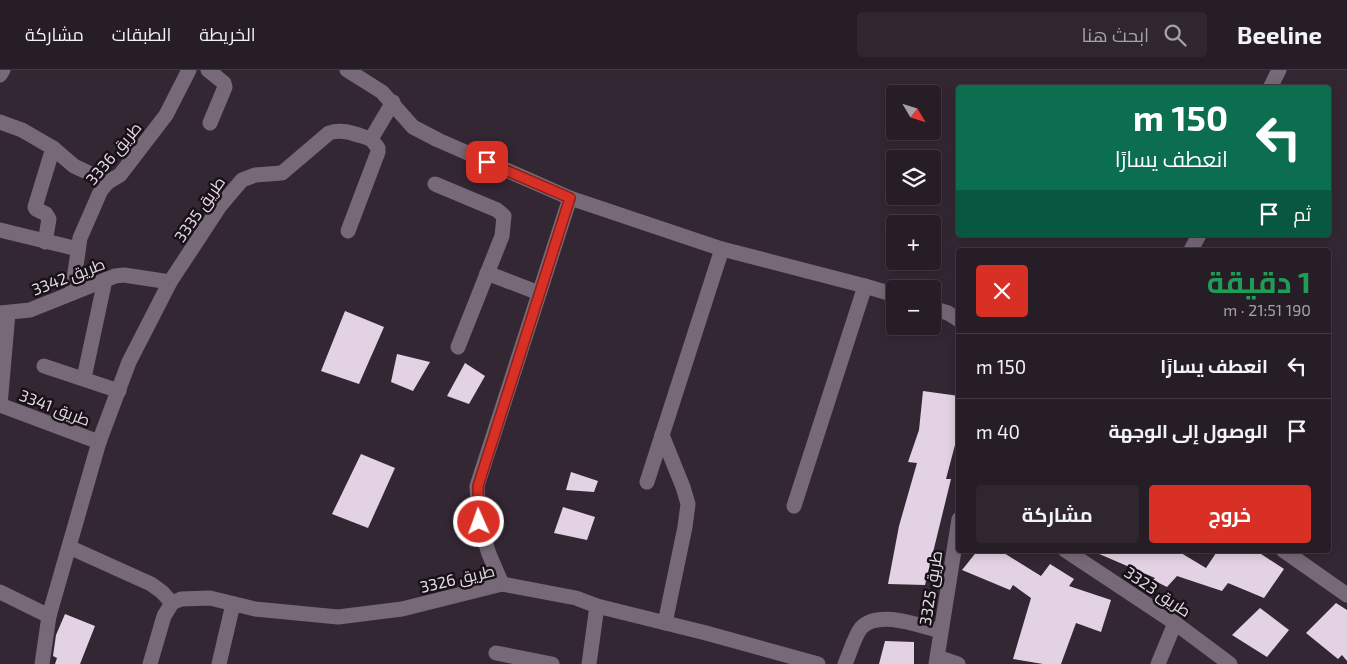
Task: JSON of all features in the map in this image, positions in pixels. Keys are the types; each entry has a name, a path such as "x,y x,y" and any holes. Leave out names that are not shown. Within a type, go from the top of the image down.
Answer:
{"street":[{"path":"0,75 3,70"},
{"name":"طريق 3336","path":"72,293 78,249 84,226 101,190 108,182 120,175 166,115 189,70"},
{"path":"208,70 224,83 225,87 210,123"},
{"path":"347,70 382,92 393,102 413,127 429,136 570,198 722,248 886,292"},
{"path":"1271,85 1278,70"},
{"path":"348,231 378,152 378,148 371,139 393,102"},
{"path":"0,122 22,130 53,148 74,166 108,182"},
{"name":"طريق 3335","path":"42,664 48,616 99,442 129,362 170,282 220,206 242,180 254,175 282,173 330,133 338,130 371,139"},
{"path":"45,242 50,219 35,207 53,148"},
{"path":"435,184 497,210 504,216 502,236 458,347"},
{"path":"502,584 489,554 479,522 478,486 570,198"},
{"path":"0,230 78,249"},
{"path":"647,482 722,248"},
{"path":"488,273 539,293"},
{"name":"طريق 3342","path":"0,405 4,313 30,310 106,280 124,275 170,282"},
{"path":"84,378 106,280"},
{"path":"794,506 865,286"},
{"path":"941,311 956,318"},
{"path":"44,366 119,390"},
{"name":"طريق 3341","path":"0,405 99,442"},
{"path":"662,435 684,487 688,504 666,623"},
{"name":"طريق 3325","path":"937,660 956,537"},
{"path":"69,547 151,584 172,603 164,616 150,664"},
{"name":"طريق 3323","path":"1070,553 1175,622 1230,664"},
{"path":"1287,553 1347,595"},
{"name":"طريق 3326","path":"172,603 181,599 210,598 255,609 338,617 402,609 502,584 576,598 598,606 818,664"},
{"path":"0,592 48,616"},
{"path":"219,664 233,604"},
{"path":"589,664 598,606"},
{"path":"845,664 862,628 878,619 895,620 940,631"},
{"path":"1158,664 1175,622"},
{"path":"496,653 552,664"},
{"path":"937,660 958,664"}],"building":[{"path":"345,311 384,327 359,384 321,371"},
{"path":"397,354 430,362 413,391 391,382"},
{"path":"465,363 485,376 469,404 447,396"},
{"path":"923,391 956,396 956,441 946,479 951,479 925,585 888,584 899,526 917,463 908,462 919,430"},
{"path":"361,454 395,468 368,528 332,514"},
{"path":"571,472 598,481 594,492 566,490"},
{"path":"563,507 595,517 587,540 554,533"},
{"path":"976,553 1004,553 1041,576 1050,564 1074,579 1069,586 1111,600 1101,632 1076,623 1061,664 1043,664 1013,659 1031,598 1013,585 1010,590 962,570"},
{"path":"1097,553 1181,553 1206,568 1216,553 1260,553 1284,569 1264,598 1228,583 1222,591 1177,576 1167,587 1153,580 1155,578"},
{"path":"1336,603 1347,610 1347,661 1342,655 1338,659 1306,633"},
{"path":"1260,608 1289,630 1267,657 1232,635"},
{"path":"65,614 95,626 80,664 55,664 57,658 53,656 56,635"},
{"path":"885,641 914,642 914,664 879,664"}],"route":[{"path":"479,522 478,486 570,198 487,162"}]}
